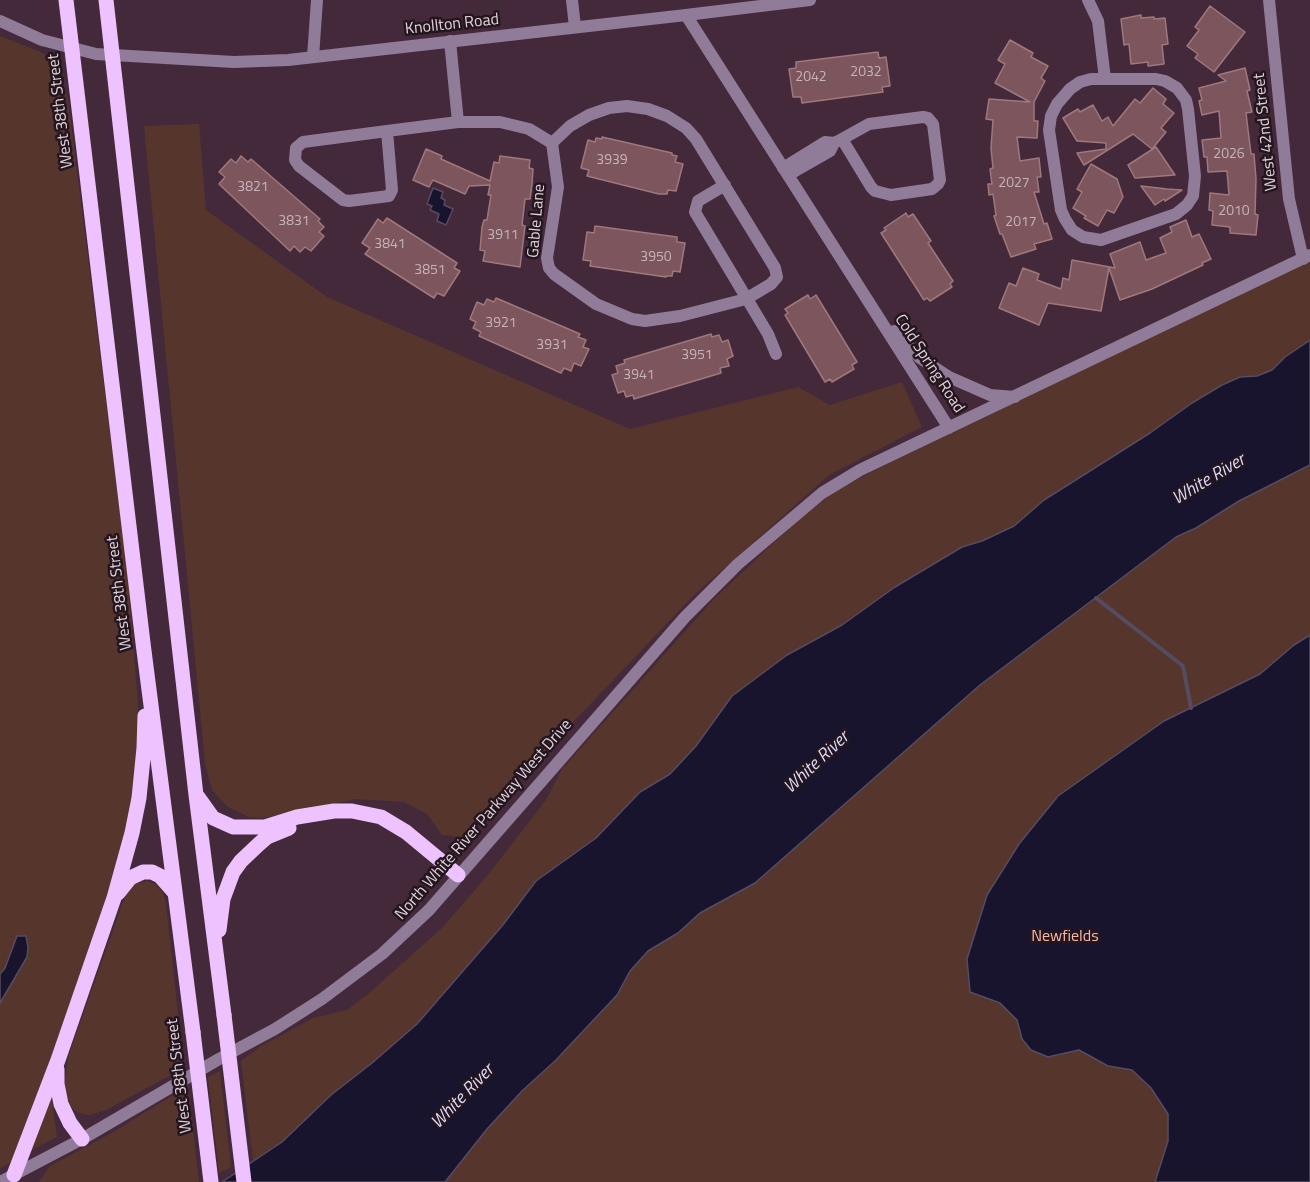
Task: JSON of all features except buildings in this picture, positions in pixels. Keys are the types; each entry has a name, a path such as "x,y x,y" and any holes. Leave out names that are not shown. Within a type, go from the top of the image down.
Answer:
{"main road":[{"name":"West 38th Street","path":"66,0 143,643 211,1182"},
{"path":"106,0 196,795 244,1182"},
{"path":"7,1179 58,1060 114,898 132,833 143,763 145,730 143,643"},
{"path":"196,795 213,818 233,827 265,827 297,817 334,811 364,813 393,823 458,875"},
{"path":"216,954 223,899 233,872 241,861 267,837 334,811"},
{"path":"114,898 130,878 143,872 152,872 160,876 176,894"},
{"path":"58,1060 57,1084 61,1104 70,1123 82,1139"}],"street":[{"path":"313,57 317,0"},
{"path":"572,0 575,27"},
{"name":"Knollton Road","path":"72,48 96,54 234,62 313,57 810,0"},
{"path":"1088,0 1098,21 1105,79"},
{"name":"West 42nd Street","path":"1269,0 1289,199 1306,257"},
{"name":"Cold Spring Road","path":"686,15 949,428 1306,257"},
{"path":"0,21 31,36 72,48"},
{"path":"450,42 459,122"},
{"path":"1105,79 1165,81 1181,92 1188,109 1195,182 1193,196 1187,205 1176,214 1109,239 1093,240 1072,230 1061,210 1049,130 1051,116 1057,104 1074,86 1084,81 1105,79"},
{"name":"Gable Lane","path":"618,107 648,109 670,117 686,128 702,146 777,277 746,299 680,316 638,320 596,304 549,268 547,258 558,187 552,143 574,123 596,112 618,107"},
{"path":"786,171 825,142 838,141 859,128 876,123 928,118 933,124 940,180 932,189 888,195 875,191 838,141"},
{"path":"387,131 392,190 388,196 343,200 295,160 296,148 303,142 387,131 459,122 510,123 529,129 552,143"},
{"path":"725,185 698,201 695,212 768,334 776,354"},
{"path":"876,314 920,358 949,377 990,395 1015,397"},
{"name":"North White River Parkway West Drive","path":"7,1179 275,1029 330,993 397,942 429,910 686,616 738,564 835,484 949,428"}],"green space":[{"path":"0,36 43,53 54,64 64,82 128,576 139,718 134,795 124,849 21,1145 10,1163 0,1168"},
{"path":"199,124 206,210 327,297 630,429 798,387 830,405 902,382 922,427 829,475 693,596 464,837 442,835 427,814 404,802 356,799 264,818 249,817 228,807 212,790 205,763 144,126"},
{"path":"1310,261 1310,340 1285,357 1272,370 1257,376 1240,377 1192,403 1150,433 1061,488 1014,526 982,541 962,547 842,625 787,655 732,696 696,746 670,774 640,792 596,838 536,881 502,926 417,1024 331,1095 282,1142 253,1161 241,1061 261,1046 313,1018 347,1010 442,928 487,876 546,800 562,769 713,600 799,519 837,490 881,467"},
{"name":"Newfields","path":"1310,465 1310,1182 445,1182 487,1129 617,995 630,971 648,951 678,933 699,913 755,883 980,685 1176,537 1196,528 1239,501"},
{"path":"148,881 155,884 163,893 166,903 184,1068 106,1110 89,1115 80,1113 70,1105 64,1086 69,1054 127,891 134,884"},
{"path":"220,1071 231,1167 219,1173 208,1077"},
{"path":"188,1086 199,1182 39,1182 50,1166 110,1134"},
{"path":"51,1096 57,1137 28,1152"}],"water":[{"path":"433,188 443,192 441,198 445,200 444,205 453,209 446,225 437,221 439,214 430,210 432,206 427,204"},
{"name":"White River","path":"1310,340 1310,465 1239,501 1196,528 1176,537 980,685 755,883 700,913 678,933 648,951 630,971 617,995 487,1129 445,1182 222,1182 282,1142 331,1095 417,1024 502,926 536,881 596,838 640,792 670,774 696,746 732,696 787,655 842,625 895,587 962,547 982,541 1014,526 1044,500 1150,433 1192,403 1240,377 1257,376 1272,370 1285,357"},
{"path":"1310,635 1310,1182 1155,1182 1168,1141 1168,1114 1151,1088 1132,1070 1108,1066 1079,1050 1048,1057 1031,1050 1022,1039 1017,1020 1000,1003 970,992 967,959 987,895 1019,844 1058,796 1164,721 1260,674 1294,645"},
{"path":"17,936 26,936 27,957 0,1003 0,974 5,968"}],"waterway":[{"path":"1096,598 1183,666 1191,708"}]}
